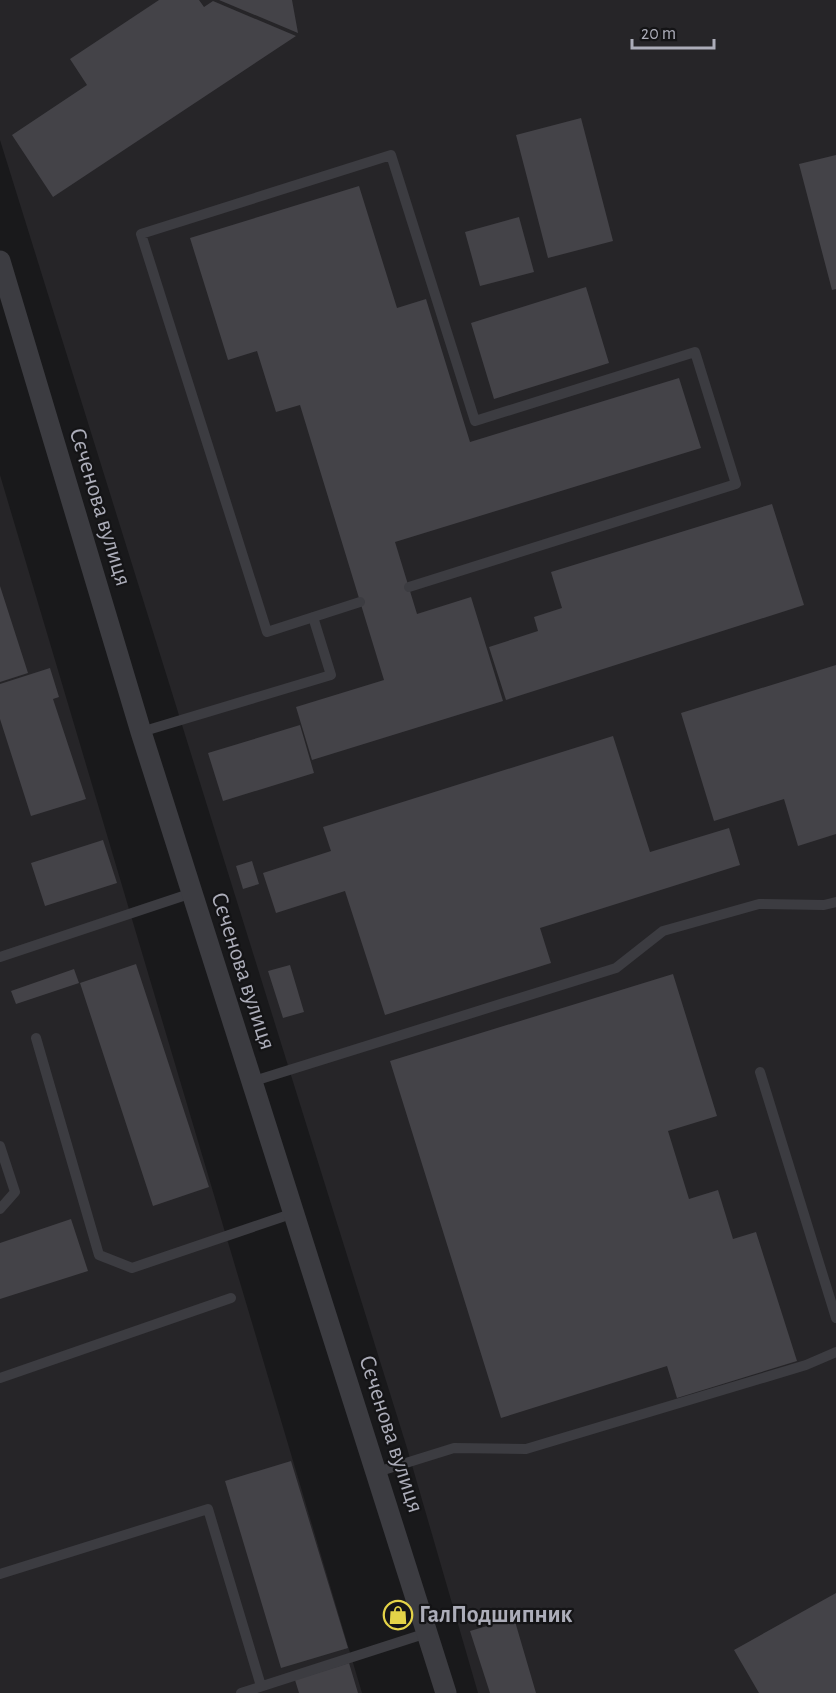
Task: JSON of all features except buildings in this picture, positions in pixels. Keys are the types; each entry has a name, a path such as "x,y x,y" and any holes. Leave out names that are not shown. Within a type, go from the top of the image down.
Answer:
{"street":[{"name":"Сєченова вулиця","path":"0,261 141,732 446,1693"}],"lane":[{"path":"360,602 267,632 141,234 392,154 475,421 694,352 736,484 409,587"},
{"path":"141,732 331,675 313,617"},
{"path":"0,957 192,893"},
{"path":"251,1082 616,968 663,931 759,904 824,905 836,902"},
{"path":"36,1038 99,1255 132,1268 294,1213"},
{"path":"760,1072 836,1318"},
{"path":"0,1146 15,1192 0,1209"},
{"path":"0,1378 231,1298"},
{"path":"377,1472 454,1448 526,1449 806,1365 836,1352"},
{"path":"0,1574 207,1509 261,1686"},
{"path":"241,1693 427,1633"}],"shaded area":[{"path":"0,0 836,0 836,1693 478,1693 407,1448 0,140"},
{"path":"0,475 362,1693 0,1693"}],"place":[{"name":"ГалПодшипник","path":"398,1615"}]}
